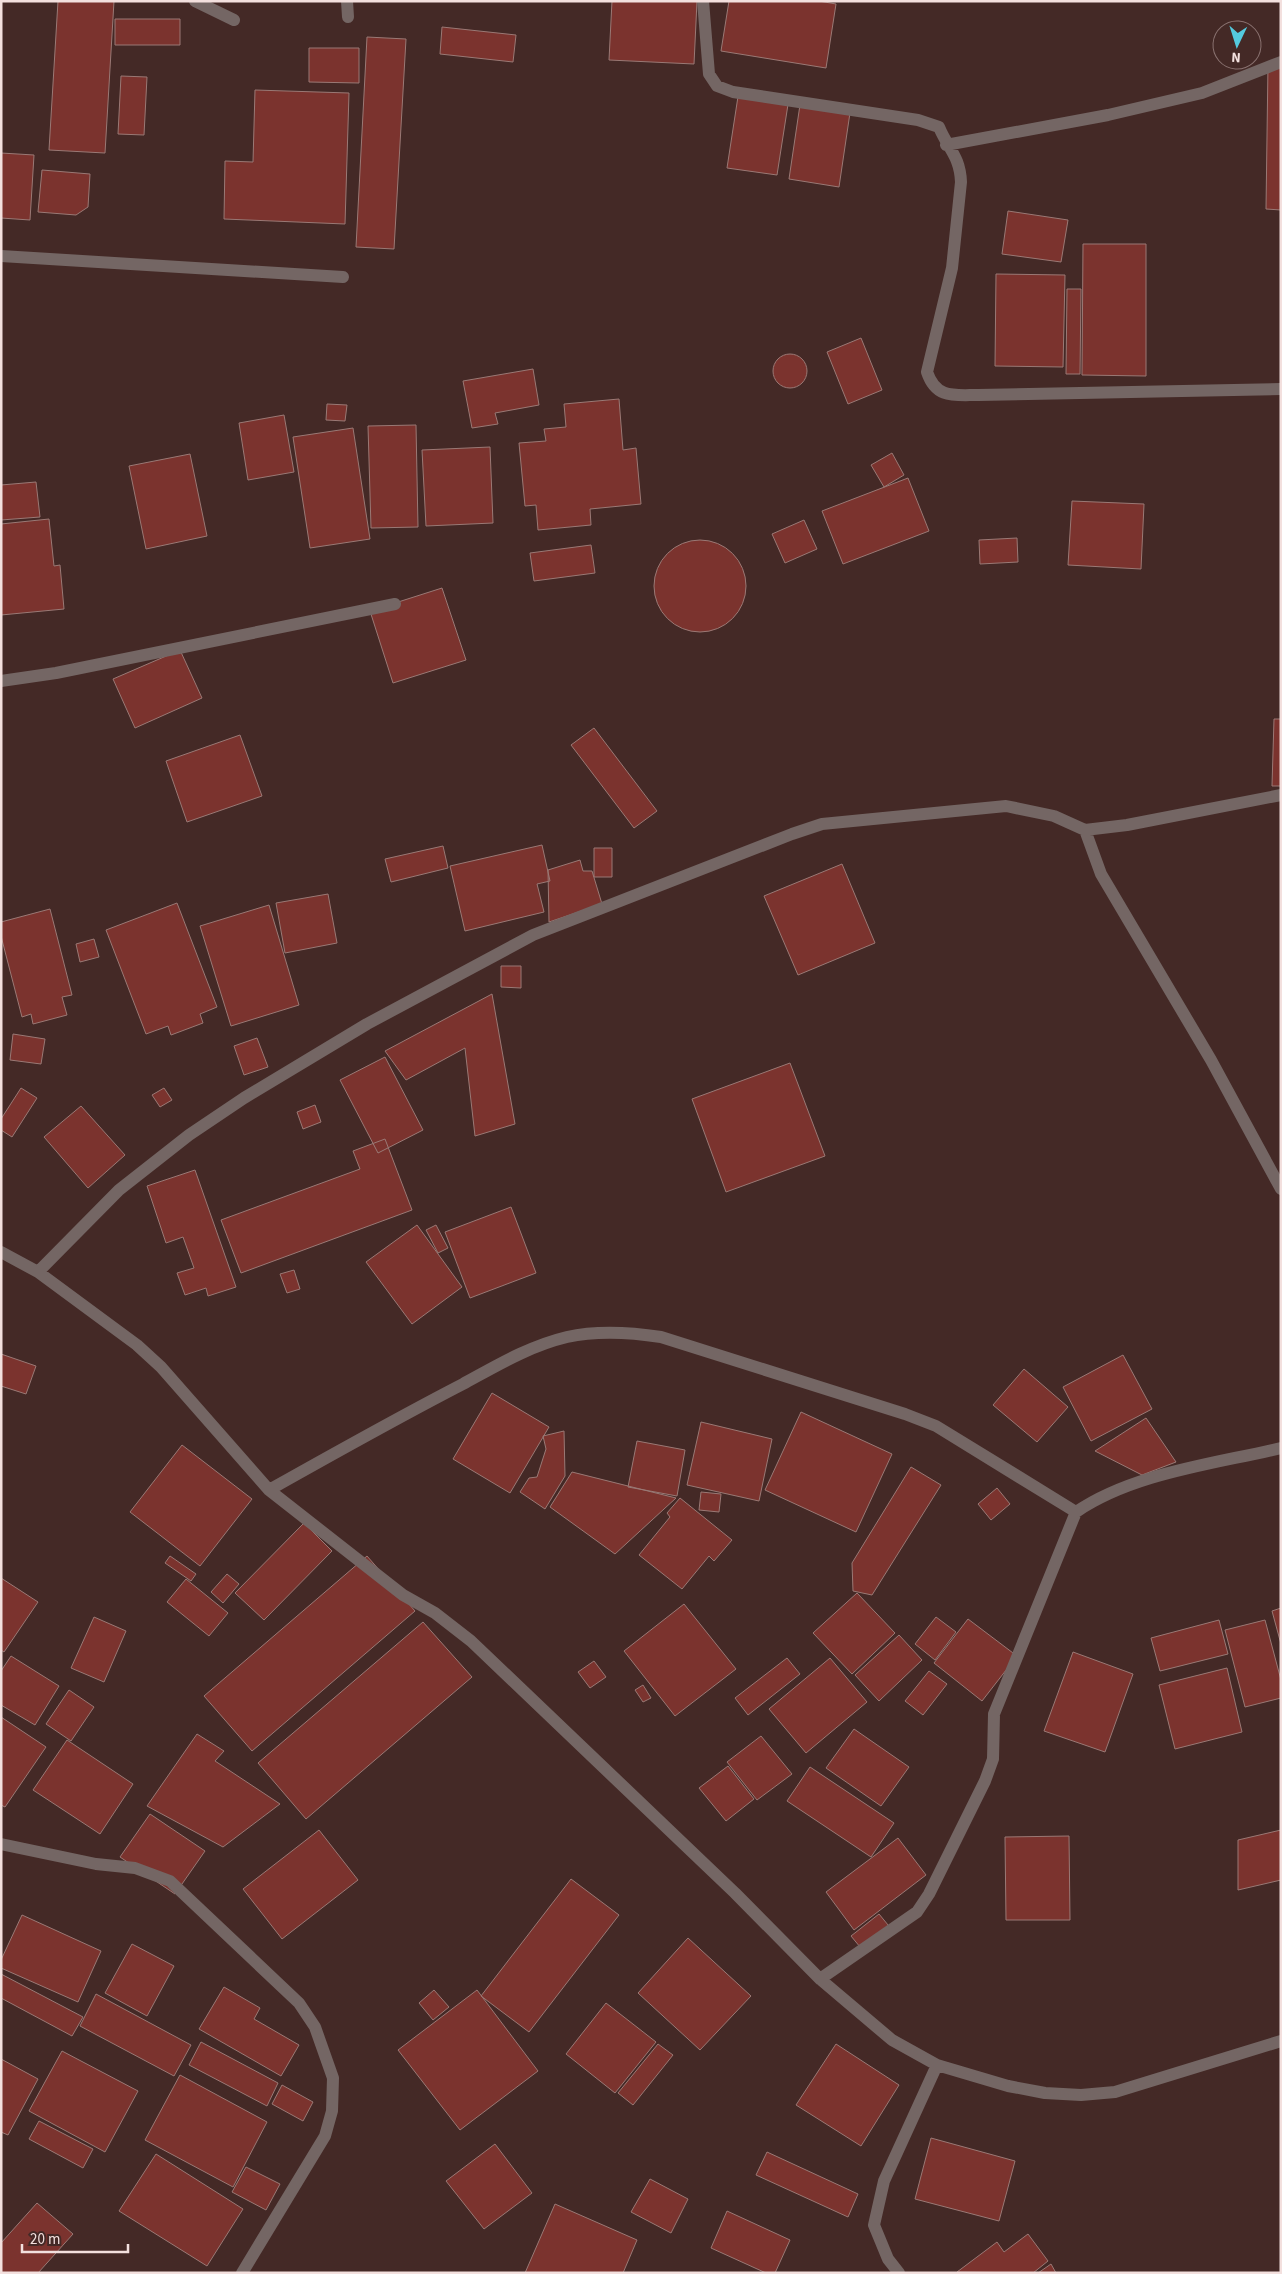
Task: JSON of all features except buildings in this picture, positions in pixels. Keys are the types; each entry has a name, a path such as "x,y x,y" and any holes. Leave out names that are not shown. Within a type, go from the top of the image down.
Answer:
{"street":[{"path":"195,1 234,20"},
{"path":"346,1 348,17"},
{"path":"703,1 709,74 717,86 733,92 918,120 939,127 946,144 955,155 960,168 961,182 952,268 927,372 930,383 938,391 950,395 978,395 1281,390"},
{"path":"946,144 1108,114 1202,93 1281,62"},
{"path":"1,256 342,276"},
{"path":"1,681 56,673 396,604"},
{"path":"38,1272 118,1190 197,1130 244,1098 367,1024 533,935 792,834 822,824 1006,806 1054,816 1086,830 1127,825 1281,795"},
{"path":"1086,830 1101,874 1210,1060 1281,1189"},
{"path":"1,1252 38,1272 137,1345 161,1367 270,1490 403,1595 435,1613 471,1641 735,1893 820,1979 892,2040 937,2065 1008,2086 1081,2095 1115,2092 1281,2041"},
{"path":"270,1490 384,1424 531,1348 566,1337 596,1332 628,1332 661,1337 905,1414 936,1426 1076,1512"},
{"path":"820,1979 917,1912 929,1894 985,1781 993,1759 994,1714 1076,1512 1097,1498 1141,1480 1281,1448"},
{"path":"1,1844 96,1864 135,1868 170,1881 299,2003 315,2027 333,2078 332,2111 325,2136 242,2273"},
{"path":"899,2273 888,2259 874,2225 884,2181 937,2065"}]}
